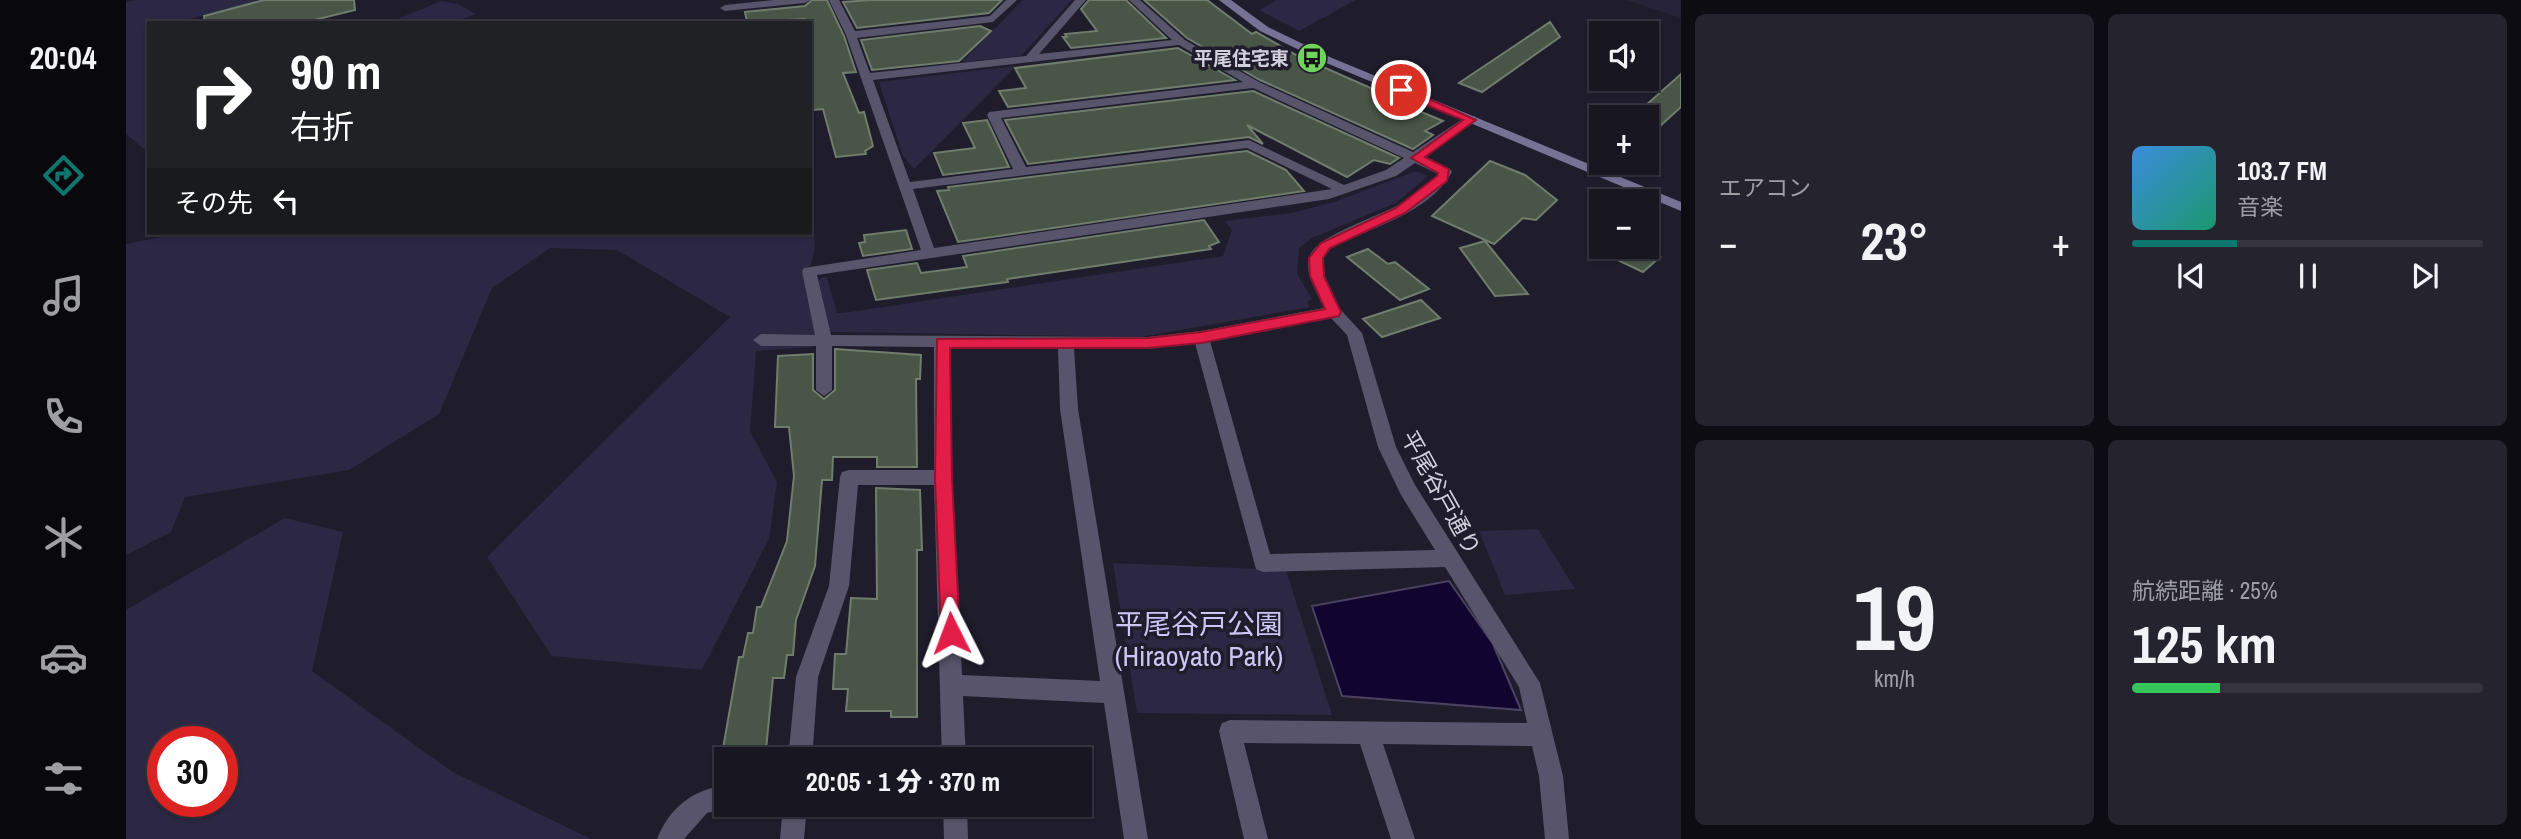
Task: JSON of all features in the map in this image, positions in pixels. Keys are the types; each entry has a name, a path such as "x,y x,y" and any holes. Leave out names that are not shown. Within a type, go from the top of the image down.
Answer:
{"street":[{"path":"725,21 724,4 805,0"},
{"path":"834,0 851,36 929,253"},
{"path":"851,36 993,19 1012,0"},
{"path":"1029,59 1081,0"},
{"name":"平尾谷戸通り","path":"1134,0 1181,42 1255,84 1444,172 1443,178 1401,210 1325,246 1316,258 1317,276 1334,312 1354,333 1387,447 1449,558 1529,684 1551,776 1558,839"},
{"path":"1224,0 1283,39 1681,207"},
{"path":"866,77 1181,42"},
{"path":"1021,171 993,115 1255,84"},
{"path":"824,390 824,339 809,271 1301,201 1368,184 1417,158 1471,120"},
{"path":"907,186 1249,144 1344,190"},
{"path":"761,340 1148,343 1201,337 1334,312"},
{"path":"1201,337 1263,563 1449,558"},
{"path":"1066,341 1069,409 1136,839"},
{"path":"943,342 943,478 954,747"},
{"path":"801,747 807,677 839,586 849,477 943,478"},
{"path":"953,684 1114,694"},
{"path":"1256,839 1230,731 1541,735"},
{"path":"1367,732 1403,839"},
{"path":"669,839 691,807 714,798"},
{"path":"792,839 795,817"},
{"path":"955,817 956,839"}],"shaded area":[{"path":"1626,0 1681,0 1681,18"},
{"path":"1449,581 1493,644 1521,710 1342,696 1312,606"}],"green space":[{"path":"260,0 183,21 147,21 147,151 126,134 126,2"},
{"path":"1023,0 1072,0 1021,56 962,62"},
{"path":"1277,0 1356,0 1299,31 1259,10"},
{"path":"441,1 458,4 476,14 457,21 393,21"},
{"path":"1016,66 914,169 903,156 879,82"},
{"path":"1416,171 1428,176 1396,203 1312,238 1299,248 1297,274 1312,299 1307,302 1310,307 1141,337 832,332 827,329 817,282 823,277 827,277 837,313 843,313 1223,256 1232,230 1225,221 1291,213 1334,202"},
{"path":"812,226 814,248 806,274 823,339 812,347 756,351 750,431 777,482 769,539 702,670 552,656 487,557 730,317 617,250 550,248 492,288 439,414 349,470 185,497 171,532 126,555 126,244 171,235 812,235"},
{"path":"285,518 343,532 312,671 451,771 591,839 126,839 126,610"},
{"path":"1538,529 1575,589 1505,595 1479,531"},
{"name":"平尾谷戸公園 (Hiraoyato Park)","path":"1113,563 1286,570 1332,715 1137,713"}],"building":[{"path":"264,0 354,0 355,10 310,21 205,21 204,16"},
{"path":"812,0 827,0 844,36 856,72 843,73 859,113 864,112 873,146 865,151 866,154 836,157 823,109 813,110 812,21 747,21 745,12 805,6"},
{"path":"1002,0 989,13 857,28 843,2"},
{"path":"1089,0 1126,0 1166,38 1071,48 1063,37 1067,37 1065,34 1097,31 1081,9"},
{"path":"1144,0 1207,0 1252,34 1256,32 1298,56 1443,121 1425,131 1433,135 1413,149 1260,80 1187,38"},
{"path":"1550,22 1560,37 1482,92 1459,83"},
{"path":"980,26 991,31 959,61 872,70 861,40"},
{"path":"1178,48 1235,80 1008,107 999,91 1026,88 1015,68"},
{"path":"1681,74 1681,107 1659,127 1659,105 1646,105"},
{"path":"1253,91 1399,158 1390,164 1374,160 1347,177 1247,125 1263,144 1249,137 1028,164 1005,120"},
{"path":"987,120 1009,167 943,175 934,153 975,148 963,123"},
{"path":"1247,151 1286,170 1304,191 958,242 937,191 949,190 948,187"},
{"path":"1490,161 1525,175 1557,200 1536,220 1523,218 1494,244 1432,216"},
{"path":"1204,220 1219,242 1209,246 1211,249 1007,279 1008,282 876,300 867,270 917,263 921,273 967,267 963,256"},
{"path":"906,230 912,249 863,256 859,243 865,242 864,235"},
{"path":"1485,241 1528,294 1495,296 1460,248"},
{"path":"1368,249 1388,264 1395,262 1429,289 1400,300 1347,257"},
{"path":"1615,259 1658,259 1643,272"},
{"path":"1421,300 1440,318 1382,337 1363,319"},
{"path":"835,349 921,355 920,379 916,379 917,467 877,467 877,457 833,457 832,480 822,480 815,566 796,620 793,655 787,655 784,678 773,678 766,747 723,747 739,657 743,657 748,633 753,633 757,607 761,607 787,541 794,476 789,427 775,427 778,356 813,354 813,390 824,399 835,390"},
{"path":"876,488 920,490 922,550 917,550 917,717 891,717 891,711 846,711 848,689 833,689 835,654 846,654 851,598 877,599"}],"place":[{"name":"平尾住宅東","path":"1312,58"}],"route":[{"path":"951,633 943,478 943,342 1148,343 1201,337 1334,312 1317,276 1316,258 1325,246 1342,235 1417,201 1443,178 1444,172 1438,167 1417,158 1471,120 1401,90"}]}
